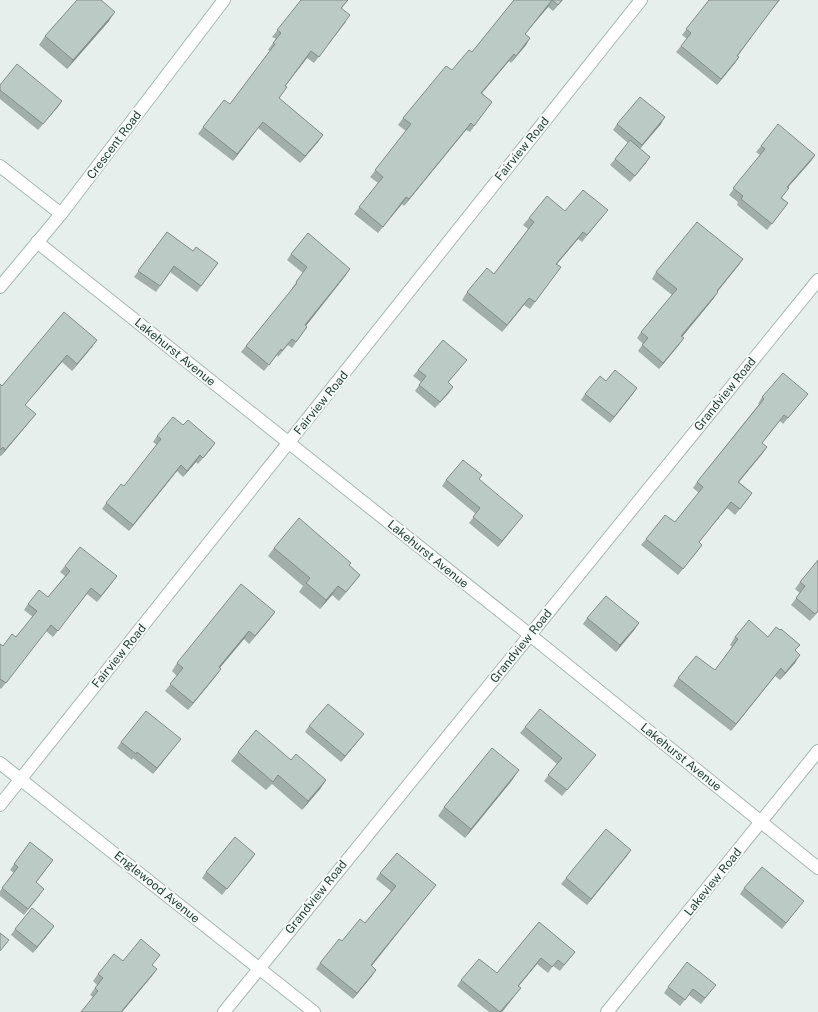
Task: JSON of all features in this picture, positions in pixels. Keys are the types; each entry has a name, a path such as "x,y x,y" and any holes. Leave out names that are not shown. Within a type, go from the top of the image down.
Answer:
{"street":[{"name":"Crescent Road","path":"0,287 61,214 224,0"},
{"name":"Fairview Road","path":"0,805 641,0"},
{"path":"0,166 61,214"},
{"name":"Lakehurst Avenue","path":"37,242 530,635 818,868"},
{"name":"Grandview Road","path":"224,1012 818,280"},
{"name":"Lakeview Road","path":"607,1012 818,752"},
{"name":"Englewood Avenue","path":"0,763 314,1012"}],"building":[{"path":"77,0 101,0 115,12 73,60 45,36"},
{"path":"301,0 348,0 341,8 350,15 319,57 311,51 285,86 287,87 279,98 323,135 305,156 263,122 237,154 203,127 224,100 230,104 275,44 273,43 281,33 277,30"},
{"path":"514,0 552,0 525,34 530,38 516,56 514,54 481,93 492,102 474,126 471,123 409,199 406,197 383,227 359,207 383,177 375,170 411,124 403,118 446,66 452,70 469,50 472,52"},
{"path":"552,0 562,0 558,5"},
{"path":"709,0 779,0 737,56 739,57 721,79 681,46 691,33 686,29"},
{"path":"17,64 62,101 43,124 0,90 0,85"},
{"path":"640,97 665,117 642,145 617,124"},
{"path":"778,124 815,155 787,187 789,188 781,198 788,203 772,224 741,199 743,196 733,188 765,149 761,146"},
{"path":"630,140 650,157 635,176 615,159"},
{"path":"583,190 608,210 587,235 583,232 556,264 561,267 535,302 529,298 507,325 467,292 487,268 494,274 534,222 529,218 547,196 565,211"},
{"path":"697,222 743,259 717,291 718,292 681,336 684,338 663,363 642,345 648,338 641,332 677,289 656,272"},
{"path":"167,232 193,251 196,247 218,263 201,286 174,266 160,286 138,271"},
{"path":"308,233 350,269 305,325 307,327 296,342 292,339 282,351 281,349 269,365 246,346 297,283 296,282 307,267 291,254"},
{"path":"64,312 97,340 77,364 67,355 25,405 36,414 5,450 3,447 0,450 0,384 2,386"},
{"path":"443,340 467,360 448,382 453,387 440,402 419,385 426,376 418,370"},
{"path":"615,370 637,388 614,417 585,394 600,376 606,381"},
{"path":"783,373 808,394 788,418 784,415 762,443 767,447 738,482 752,493 740,509 731,502 699,542 702,545 683,569 646,539 665,515 675,522 703,487 697,482 764,399 762,397"},
{"path":"173,417 183,425 188,420 215,443 203,458 200,455 187,471 181,465 133,525 106,503 121,484 124,486 161,439 157,436"},
{"path":"463,460 482,475 479,479 523,516 502,541 473,517 480,508 446,480"},
{"path":"299,518 351,563 349,565 360,575 346,592 338,586 326,600 306,583 310,578 274,548"},
{"path":"80,547 117,576 101,596 91,588 58,631 51,625 6,683 0,679 0,644 3,646 12,634 16,637 37,611 28,604 39,590 48,597 70,571 65,566"},
{"path":"818,560 818,611 815,614 796,598 805,586 800,582"},
{"path":"241,584 275,612 255,636 249,631 219,667 221,669 193,703 170,684 183,668 177,663"},
{"path":"606,596 639,623 620,645 587,618"},
{"path":"749,620 768,637 776,627 780,630 781,629 800,645 795,650 800,655 785,673 781,668 736,724 678,678 696,656 715,670 738,639 735,637"},
{"path":"328,704 364,734 345,756 309,726"},
{"path":"540,709 596,755 567,790 548,775 562,758 525,727"},
{"path":"146,711 181,739 157,768 137,752 136,754 121,742"},
{"path":"256,730 291,760 296,754 326,780 308,801 278,775 273,782 238,752"},
{"path":"492,748 519,770 471,829 444,807"},
{"path":"606,829 631,850 591,899 566,878"},
{"path":"235,837 255,854 227,889 206,872"},
{"path":"30,842 53,860 36,882 44,889 28,909 2,888 18,867 14,864"},
{"path":"397,853 436,885 371,965 376,970 357,993 320,963 339,939 342,941 360,919 365,923 396,886 380,873"},
{"path":"762,867 804,901 786,923 744,888"},
{"path":"32,908 54,926 37,947 15,929"},
{"path":"539,922 575,952 564,965 558,960 552,967 541,958 518,986 521,988 500,1012 461,980 479,959 497,973"},
{"path":"0,933 9,940 0,951"},
{"path":"141,939 160,955 152,965 157,969 121,1012 81,1012 98,991 95,988 103,978 98,974 114,954 123,961"},
{"path":"687,962 716,985 705,998 693,989 685,1000 668,987"}]}
